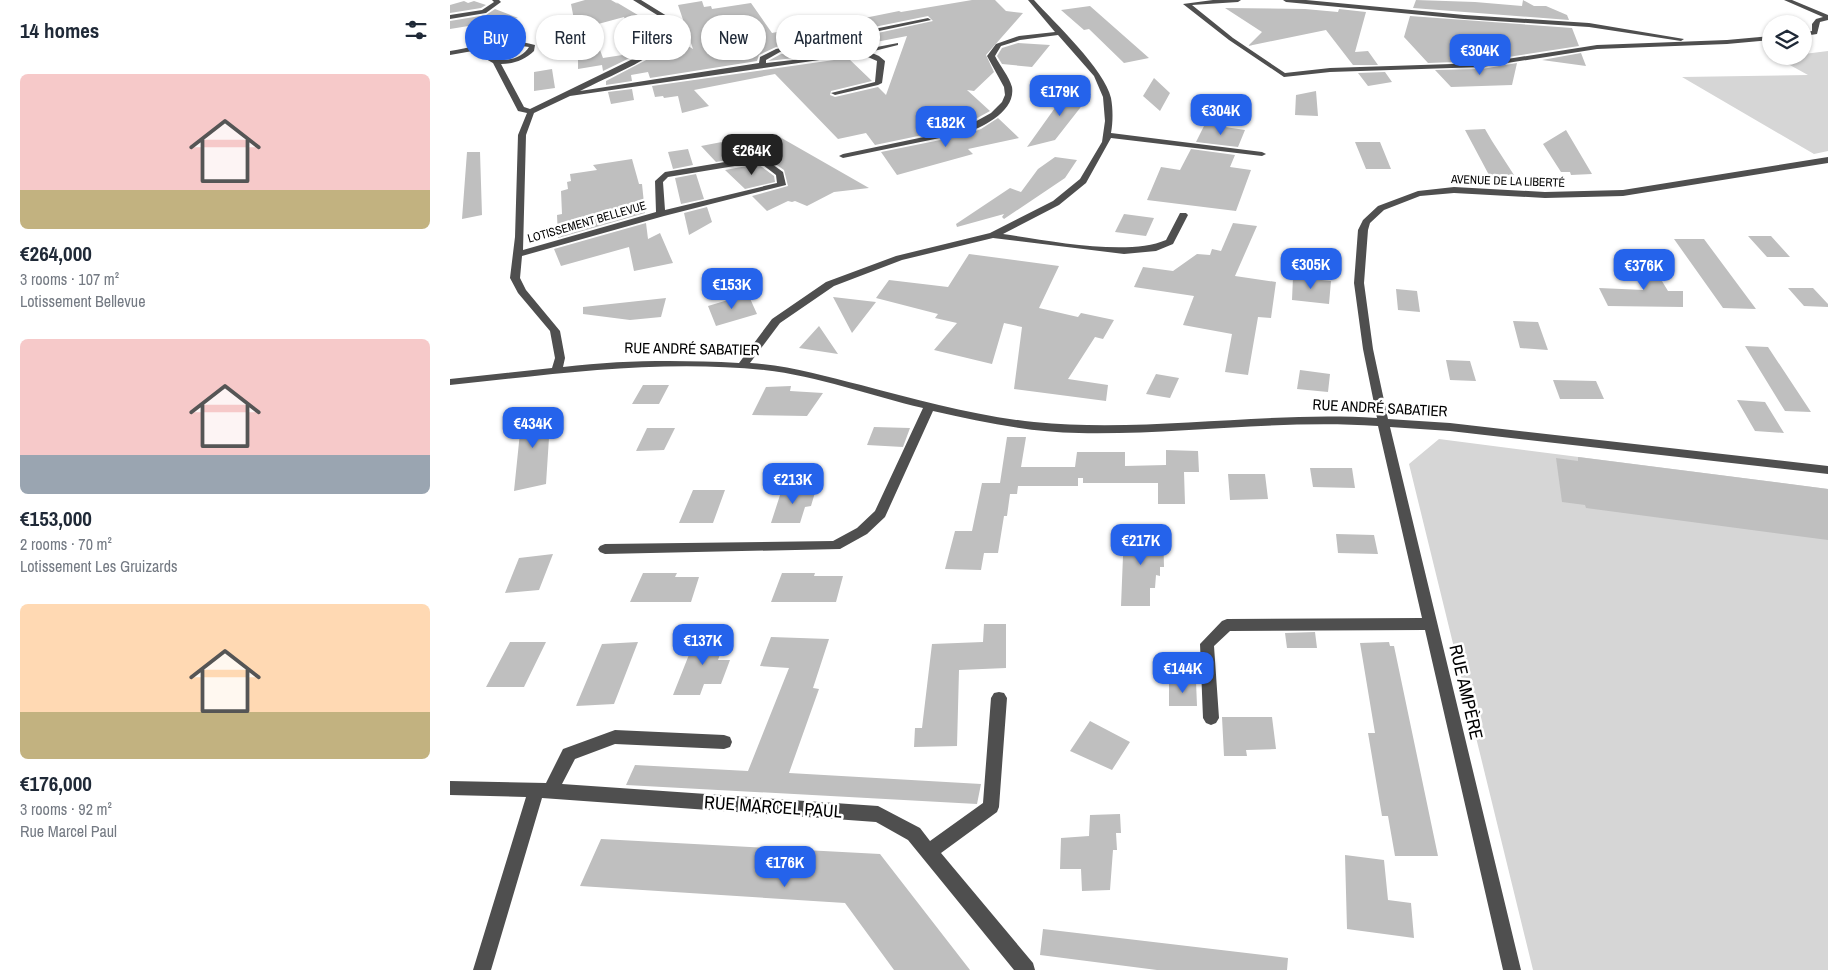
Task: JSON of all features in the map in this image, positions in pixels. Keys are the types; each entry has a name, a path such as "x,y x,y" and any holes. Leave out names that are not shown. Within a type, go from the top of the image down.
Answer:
{"street":[{"path":"450,17 490,9 498,2 495,0"},
{"path":"557,370 560,358 555,331 522,291 515,278 519,254 522,135 531,112 647,54 671,38 675,30 674,22 636,0"},
{"path":"742,366 776,321 830,284 899,258 992,235 1056,203 1083,181 1106,142 1110,121 1107,97 1097,75 1031,0"},
{"path":"1238,0 1186,4 1231,39 1284,75 1330,70 1482,65 1581,49 1762,39"},
{"path":"1286,0 1464,17 1589,25 1703,43"},
{"path":"1787,0 1828,17"},
{"path":"1812,33 1815,33 1815,24 1818,20 1828,17"},
{"path":"762,65 764,59 778,50 928,20"},
{"path":"843,156 964,131 982,122 1006,104 1009,97 1008,87 991,56 998,45 1019,38 1061,33"},
{"path":"526,44 532,46 532,50 526,55"},
{"path":"880,48 896,44"},
{"path":"450,53 465,50"},
{"path":"492,60 496,62 509,60"},
{"path":"565,95 762,65 805,63 823,60"},
{"path":"835,93 878,83 880,60"},
{"path":"496,62 518,104 521,108 531,112"},
{"path":"1107,135 1262,154"},
{"name":"LOTISSEMENT BELLEVUE","path":"519,254 661,214 782,185 780,174 761,159 665,175 659,182 661,214"},
{"name":"AVENUE DE LA LIBERTÉ","path":"1383,422 1368,349 1359,283 1363,230 1366,222 1381,208 1418,194 1454,190 1545,196 1623,193 1828,160"},
{"path":"992,235 1050,244 1124,251 1140,250 1156,248 1170,242 1183,215"},
{"name":"RUE ANDRÉ SABATIER","path":"450,382 618,364 742,366 797,372 930,406 992,420 1035,426 1079,429 1192,427 1331,419 1450,427 1828,470"},
{"path":"605,549 835,546 862,531 880,514 930,406"},
{"name":"RUE AMPÈRE","path":"1383,422 1512,970"},
{"path":"1211,718 1207,644 1227,625 1430,624"},
{"path":"929,852 991,807 999,698"},
{"path":"482,970 544,791 569,754 615,737 724,742"},
{"name":"RUE MARCEL PAUL","path":"450,788 544,791 878,814 914,834 1026,970"}],"shaded area":[{"path":"1828,51 1828,151 1814,154 1682,77 1808,75 1790,65 1812,65 1812,53"},
{"path":"1439,439 1828,489 1828,970 1533,970 1409,464"}],"building":[{"path":"585,0 611,0 638,15 614,15 614,20 604,22 604,15 573,15 571,4"},
{"path":"972,0 995,0 1006,11 1023,13 986,55 994,72 974,91 967,90 990,111 961,127 875,145 866,133 838,139 775,74 694,90 709,106 682,113 678,96 655,97 652,86 834,60 850,60 872,81 831,91 830,95 835,97 878,87 886,95 907,36 880,41 880,33 933,21 928,16 880,26 879,15"},
{"path":"1416,0 1522,6 1523,0 1534,6 1546,6 1567,15 1569,20 1413,8"},
{"path":"464,1 468,3 474,1 486,5 481,8 450,13 450,5"},
{"path":"702,1 704,7 711,6 712,9 751,3 759,15 701,15 701,60 757,61 650,78 648,72 631,75 632,81 606,85 606,81 646,60 691,60 691,48 693,49 691,43 691,15 681,15 678,5"},
{"path":"1090,6 1149,58 1124,63 1089,29 1084,30 1061,10"},
{"path":"1225,8 1305,9 1338,12 1339,9 1366,12 1355,52 1368,51 1378,65 1353,65 1326,30 1248,46 1262,32"},
{"path":"495,9 510,15 486,15"},
{"path":"1410,16 1572,28 1579,46 1482,61 1428,63 1404,37"},
{"path":"465,18 465,27 450,29 450,21"},
{"path":"766,24 772,33 776,32 776,47 766,52"},
{"path":"1018,43 1050,45 1032,67 1002,64 997,56 1002,48"},
{"path":"1581,53 1586,66 1542,60"},
{"path":"614,56 614,60 626,60 603,71 602,65 578,69 578,60 604,60 604,58"},
{"path":"1517,63 1512,85 1451,87 1435,70 1482,69"},
{"path":"552,69 555,88 534,91 534,72"},
{"path":"1385,72 1392,82 1368,86 1358,73"},
{"path":"1154,78 1170,93 1160,111 1143,96"},
{"path":"632,89 634,100 611,104 608,92"},
{"path":"1067,91 1091,94 1055,140 1027,147"},
{"path":"1316,91 1318,116 1295,115 1296,95"},
{"path":"998,118 1019,138 968,149 973,154 897,175 881,152 965,135 981,129"},
{"path":"1205,124 1245,130 1238,147 1196,142"},
{"path":"1485,129 1514,175 1489,175 1465,130"},
{"path":"1566,130 1592,174 1571,175 1570,172 1561,172 1543,144"},
{"path":"753,136 754,141 778,136 869,188 834,192 807,206 795,201 788,201 767,211 752,196 788,186 784,170 761,154 716,162 701,146"},
{"path":"1355,142 1380,142 1391,169 1366,169"},
{"path":"688,149 693,165 673,169 668,152"},
{"path":"1191,149 1235,155 1230,167 1251,170 1236,211 1147,200 1161,167 1180,170"},
{"path":"467,152 480,152 482,215 462,219"},
{"path":"1055,157 1077,160 1065,178 1004,219 1002,217 1004,214 957,227 956,224 1010,188 1021,192 1038,169"},
{"path":"632,159 639,184 642,184 645,213 558,238 557,215 562,214 561,191 568,189 567,182 571,181 570,174 597,170 593,165"},
{"path":"758,164 774,176 775,182 745,189 725,170"},
{"path":"696,174 704,199 681,204 675,178"},
{"path":"707,207 712,222 689,235 684,213"},
{"path":"1124,214 1154,218 1146,236 1115,232"},
{"path":"646,223 648,239 660,233 673,263 634,271 629,247 561,266 554,249"},
{"path":"1233,223 1257,226 1235,276 1276,282 1271,318 1258,317 1248,375 1225,372 1232,334 1183,325 1194,296 1134,287 1143,267 1173,271 1197,254 1210,255 1212,249 1221,251"},
{"path":"1748,236 1771,236 1790,257 1767,257"},
{"path":"1674,239 1704,239 1756,309 1723,308"},
{"path":"969,254 1059,266 1039,308 1078,317 1081,313 1114,320 1103,339 1095,337 1068,379 1108,385 1106,401 1014,389 1022,327 1004,323 992,364 934,350 957,323 935,318 938,314 876,298 889,280 948,287"},
{"path":"1629,263 1651,263 1668,291 1683,291 1683,307 1608,306 1599,288 1644,290"},
{"path":"1293,277 1331,281 1329,304 1292,300"},
{"path":"1788,288 1813,288 1828,304 1828,307 1804,306"},
{"path":"1396,289 1417,291 1420,312 1398,310"},
{"path":"748,294 757,314 716,326 708,306"},
{"path":"833,297 876,302 852,333"},
{"path":"666,298 661,317 630,320 583,314 583,307"},
{"path":"1513,321 1538,322 1548,350 1520,348"},
{"path":"819,326 838,354 799,348"},
{"path":"1745,346 1768,347 1811,412 1785,411"},
{"path":"1446,360 1470,361 1476,381 1450,380"},
{"path":"1300,370 1330,374 1328,392 1297,389"},
{"path":"1156,374 1179,378 1170,398 1146,394"},
{"path":"1553,380 1596,381 1604,399 1560,399"},
{"path":"643,385 669,385 659,404 632,404"},
{"path":"791,386 790,391 823,393 807,416 752,415 766,387"},
{"path":"1737,400 1765,402 1784,433 1755,431"},
{"path":"551,407 546,484 514,491 522,413"},
{"path":"874,427 910,428 903,447 867,445"},
{"path":"647,428 675,428 664,450 636,451"},
{"path":"1007,437 1026,437 1021,467 1075,467 1077,452 1125,452 1125,466 1166,465 1166,450 1198,451 1199,472 1184,472 1185,504 1158,504 1158,483 1083,483 1083,478 1078,478 1078,486 1018,486 1017,494 1010,494 998,553 984,553 981,570 945,569 955,531 972,531 982,483 1000,483"},
{"path":"1578,457 1828,489 1828,540 1586,508 1585,505 1562,502 1556,458 1578,461"},
{"path":"1310,468 1352,468 1355,488 1313,487"},
{"path":"1228,474 1265,474 1268,499 1230,500"},
{"path":"782,489 816,489 811,506 805,507 800,523 771,523"},
{"path":"693,490 725,490 713,523 679,523"},
{"path":"1124,531 1163,531 1164,567 1160,567 1160,576 1156,575 1155,588 1150,588 1150,606 1121,606"},
{"path":"1336,534 1374,535 1378,554 1338,553"},
{"path":"553,554 539,590 505,593 519,558"},
{"path":"643,573 677,573 675,577 699,577 691,602 630,602"},
{"path":"782,573 815,573 814,576 843,576 836,602 771,602"},
{"path":"984,624 1006,624 1006,668 959,670 957,746 914,747 915,728 922,728 932,644 983,642"},
{"path":"1315,632 1317,648 1287,648 1285,633"},
{"path":"696,637 726,637 718,660 730,660 721,684 704,684 700,695 673,695"},
{"path":"771,637 829,639 813,688 819,689 789,773 981,784 977,804 626,785 635,765 748,771 789,668 760,666"},
{"path":"510,642 546,642 524,687 486,687"},
{"path":"638,642 614,704 576,706 602,644"},
{"path":"1389,642 1390,646 1394,646 1438,856 1395,856 1388,816 1382,816 1368,733 1375,733 1360,643"},
{"path":"1196,681 1197,706 1169,706 1169,682"},
{"path":"1222,717 1272,717 1276,749 1246,750 1247,756 1224,756"},
{"path":"1090,721 1130,742 1112,770 1070,751"},
{"path":"1120,814 1121,833 1116,833 1117,850 1113,850 1110,890 1082,891 1081,869 1060,869 1061,838 1089,836 1090,815"},
{"path":"601,839 880,854 970,970 894,970 845,903 580,886"},
{"path":"1345,855 1384,860 1388,900 1411,903 1414,938 1347,929"},
{"path":"1043,929 1288,958 1287,970 1157,970 1040,955"}]}
